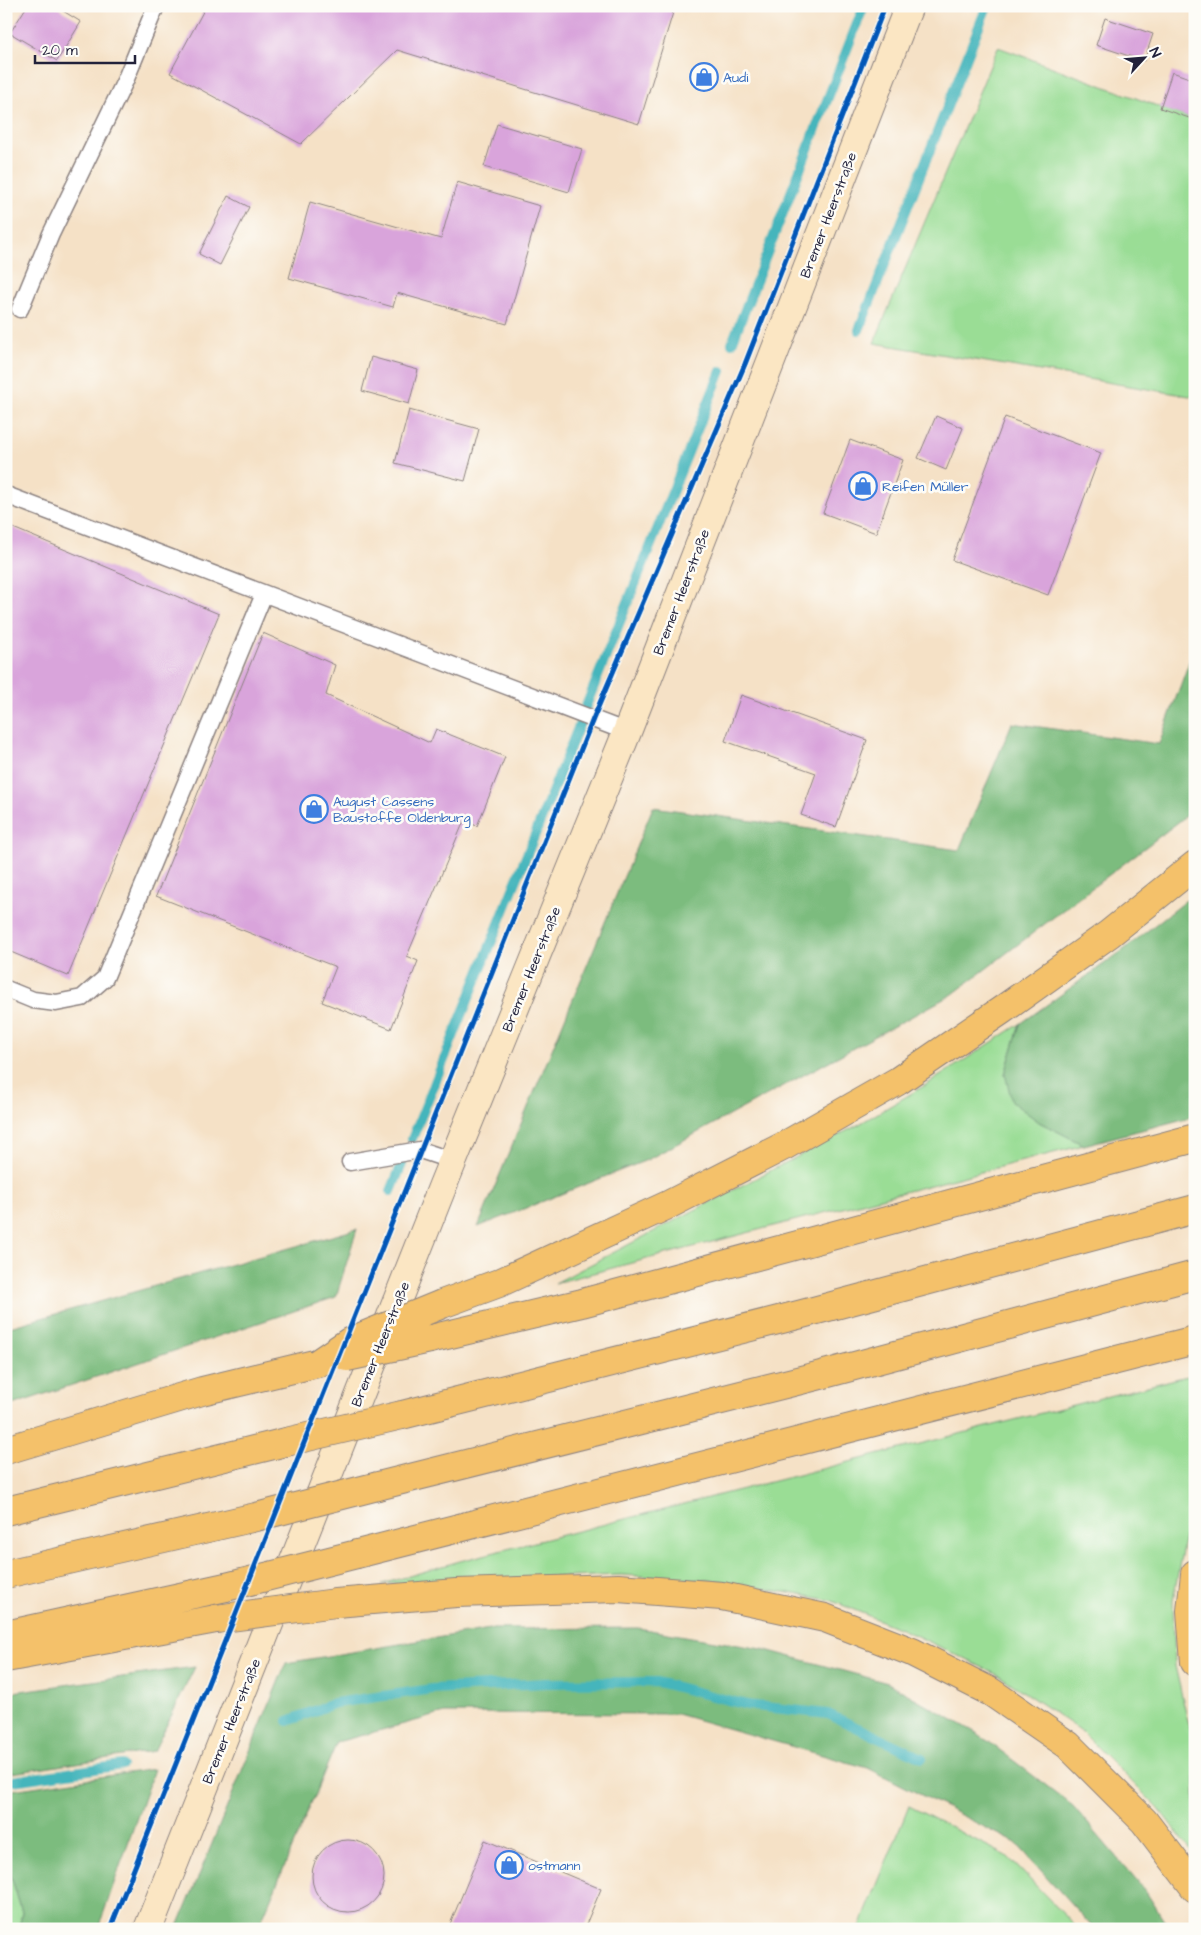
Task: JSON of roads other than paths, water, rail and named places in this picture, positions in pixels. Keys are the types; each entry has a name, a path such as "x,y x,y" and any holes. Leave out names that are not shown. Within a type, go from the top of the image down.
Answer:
{"highway":[{"path":"318,1363 349,1342 499,1282 668,1205 784,1146 898,1081 1002,1010 1109,934 1195,865"},
{"path":"6,1450 202,1391 582,1303 1195,1138"},
{"path":"6,1511 402,1415 802,1314 1195,1209"},
{"path":"6,1574 256,1517 816,1376 1195,1275"},
{"path":"6,1636 226,1587 1195,1340"},
{"path":"1195,1574 1191,1611 1195,1662"},
{"path":"6,1658 216,1619 336,1603 456,1593 618,1588 722,1596 825,1618 912,1652 991,1692 1068,1745 1144,1821 1195,1888"}],"main road":[{"name":"Bremer Heerstraße","path":"148,1929 453,1161 627,732 909,6"}],"lane":[{"path":"20,309 51,234 124,81 156,6"},
{"path":"6,495 627,732"},
{"path":"6,990 33,1000 56,1003 82,998 105,978 264,594"},
{"path":"350,1162 420,1150 453,1161"}],"waterway":[{"path":"859,330 987,6"},
{"path":"732,343 862,11"},
{"path":"584,711 721,371"},
{"path":"412,1139 580,723"},
{"path":"391,1191 402,1164"},
{"path":"288,1721 335,1703 432,1689 546,1683 657,1682 747,1705 828,1714 922,1758"},
{"path":"6,1782 122,1765"}],"place":[{"name":"Audi","path":"704,77"},
{"name":"Reifen Müller","path":"863,486"},
{"name":"August Cassens Baustoffe Oldenburg","path":"314,809"},
{"name":"ostmann","path":"509,1865"}]}
